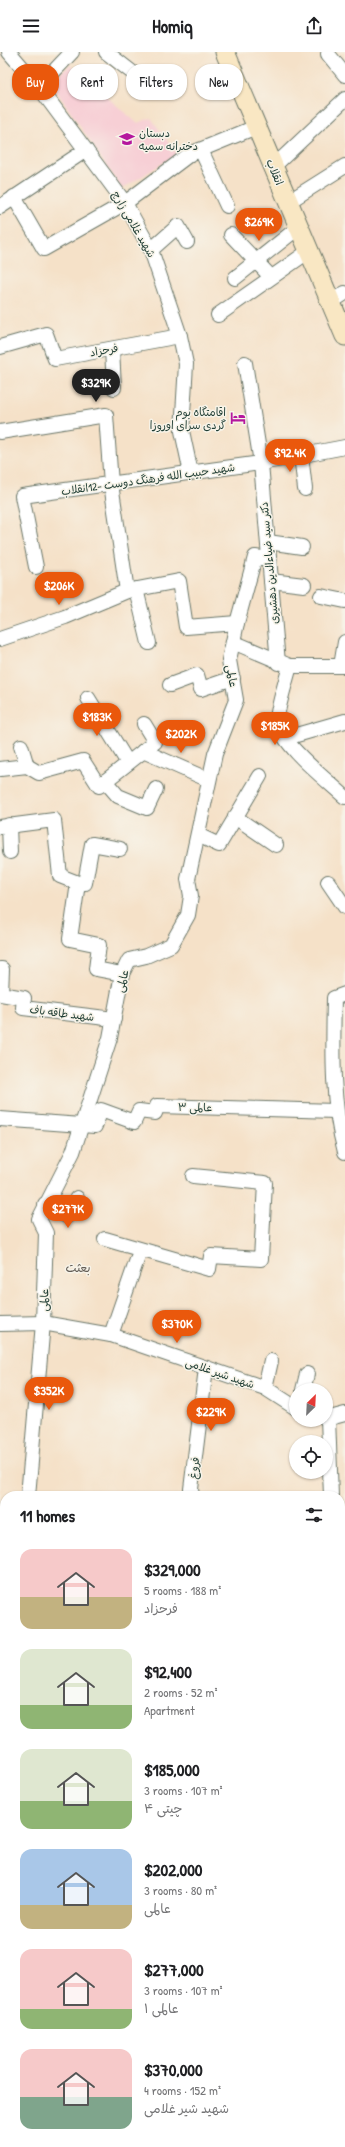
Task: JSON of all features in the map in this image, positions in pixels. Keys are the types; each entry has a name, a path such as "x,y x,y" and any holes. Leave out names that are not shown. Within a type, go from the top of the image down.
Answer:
{"main road":[{"name":"انقلاب","path":"225,52 309,251 338,297 345,336"}],"street":[{"name":"شهید غلامی زارچ","path":"9,52 19,64"},
{"path":"59,66 72,52"},
{"path":"106,52 126,68"},
{"path":"328,54 345,75"},
{"path":"273,167 345,99"},
{"name":"شهید غلامی زارچ","path":"49,100 125,203 151,250 180,336 186,364 182,431 191,473"},
{"path":"14,197 44,249 125,203 190,154 256,127"},
{"path":"0,207 86,150"},
{"path":"200,150 227,206"},
{"path":"288,202 345,166"},
{"path":"151,250 178,226 187,242"},
{"path":"235,278 299,227"},
{"path":"231,235 271,277"},
{"path":"218,315 309,251"},
{"name":"فرحزاد","path":"0,347 46,334 55,360 180,336"},
{"path":"112,349 114,388"},
{"name":"دکتر سید ضیاءالدین دهشیری","path":"245,363 261,463 271,581 284,664 277,721 286,738 300,756 345,797"},
{"path":"0,432 106,415 111,484 131,590 149,643"},
{"name":"شهید حبیب الله فرهنگ دوست -12انقلاب","path":"36,567 22,496 261,463 345,447"},
{"path":"302,455 305,489"},
{"path":"268,542 302,547"},
{"name":"عالمی","path":"28,1491 43,1323 46,1233 39,1219 45,1204 73,1152 110,1038 122,974 129,960 146,956 171,945 188,915 191,896 188,879 209,780 215,754 236,700 229,660 237,623 255,557 269,559"},
{"path":"0,640 65,617 131,590 179,581 186,628 237,623"},
{"path":"271,581 304,584"},
{"path":"321,596 345,601"},
{"path":"233,642 284,664 343,666 345,642"},
{"path":"170,685 197,675 201,689 233,678"},
{"path":"88,698 128,763"},
{"path":"286,738 345,721"},
{"path":"0,769 27,766 39,773 83,761 99,786 155,742 144,724"},
{"path":"21,746 27,766"},
{"path":"143,751 209,780"},
{"path":"198,835 219,845 260,776"},
{"path":"105,781 118,796 147,808 156,789"},
{"path":"235,817 276,845"},
{"path":"10,852 4,826 54,820 60,876 78,883 85,883 92,844 120,849"},
{"path":"328,882 345,908"},
{"path":"78,883 70,939 99,945 96,969 122,974"},
{"name":"شهید طاقه باف","path":"0,969 2,969 1,994 24,998 23,1008 114,1019"},
{"path":"340,996 333,1061 336,1111 342,1128 345,1152"},
{"name":"عالمی ۳","path":"81,1125 95,1126 101,1110 134,1122 139,1111 155,1113 156,1106 336,1111"},
{"path":"0,1119 81,1125"},
{"path":"105,1239 140,1251 209,1269 211,1256 261,1259 265,1183 194,1176"},
{"path":"45,1204 67,1216 77,1198"},
{"path":"111,1335 140,1251"},
{"name":"شهید شیر غلامی","path":"0,1324 43,1323 111,1335 265,1388 289,1403"},
{"path":"265,1388 271,1361"},
{"name":"فروغ","path":"191,1491 206,1368"},
{"path":"305,1383 307,1374"},
{"path":"333,1417 345,1414"},
{"path":"323,1427 330,1491"}],"shaded area":[{"name":"دبستان دخترانه سمیه","path":"67,68 67,100 110,100 137,123 151,118 177,154 122,189 59,95 59,75"}],"place":[{"name":"دبستان دخترانه سمیه","path":"127,139"},
{"name":"اقامتگاه بوم گردی سرای اوروزا","path":"238,418"}],"district":[{"name":"بعثت","path":"78,1267"}]}
